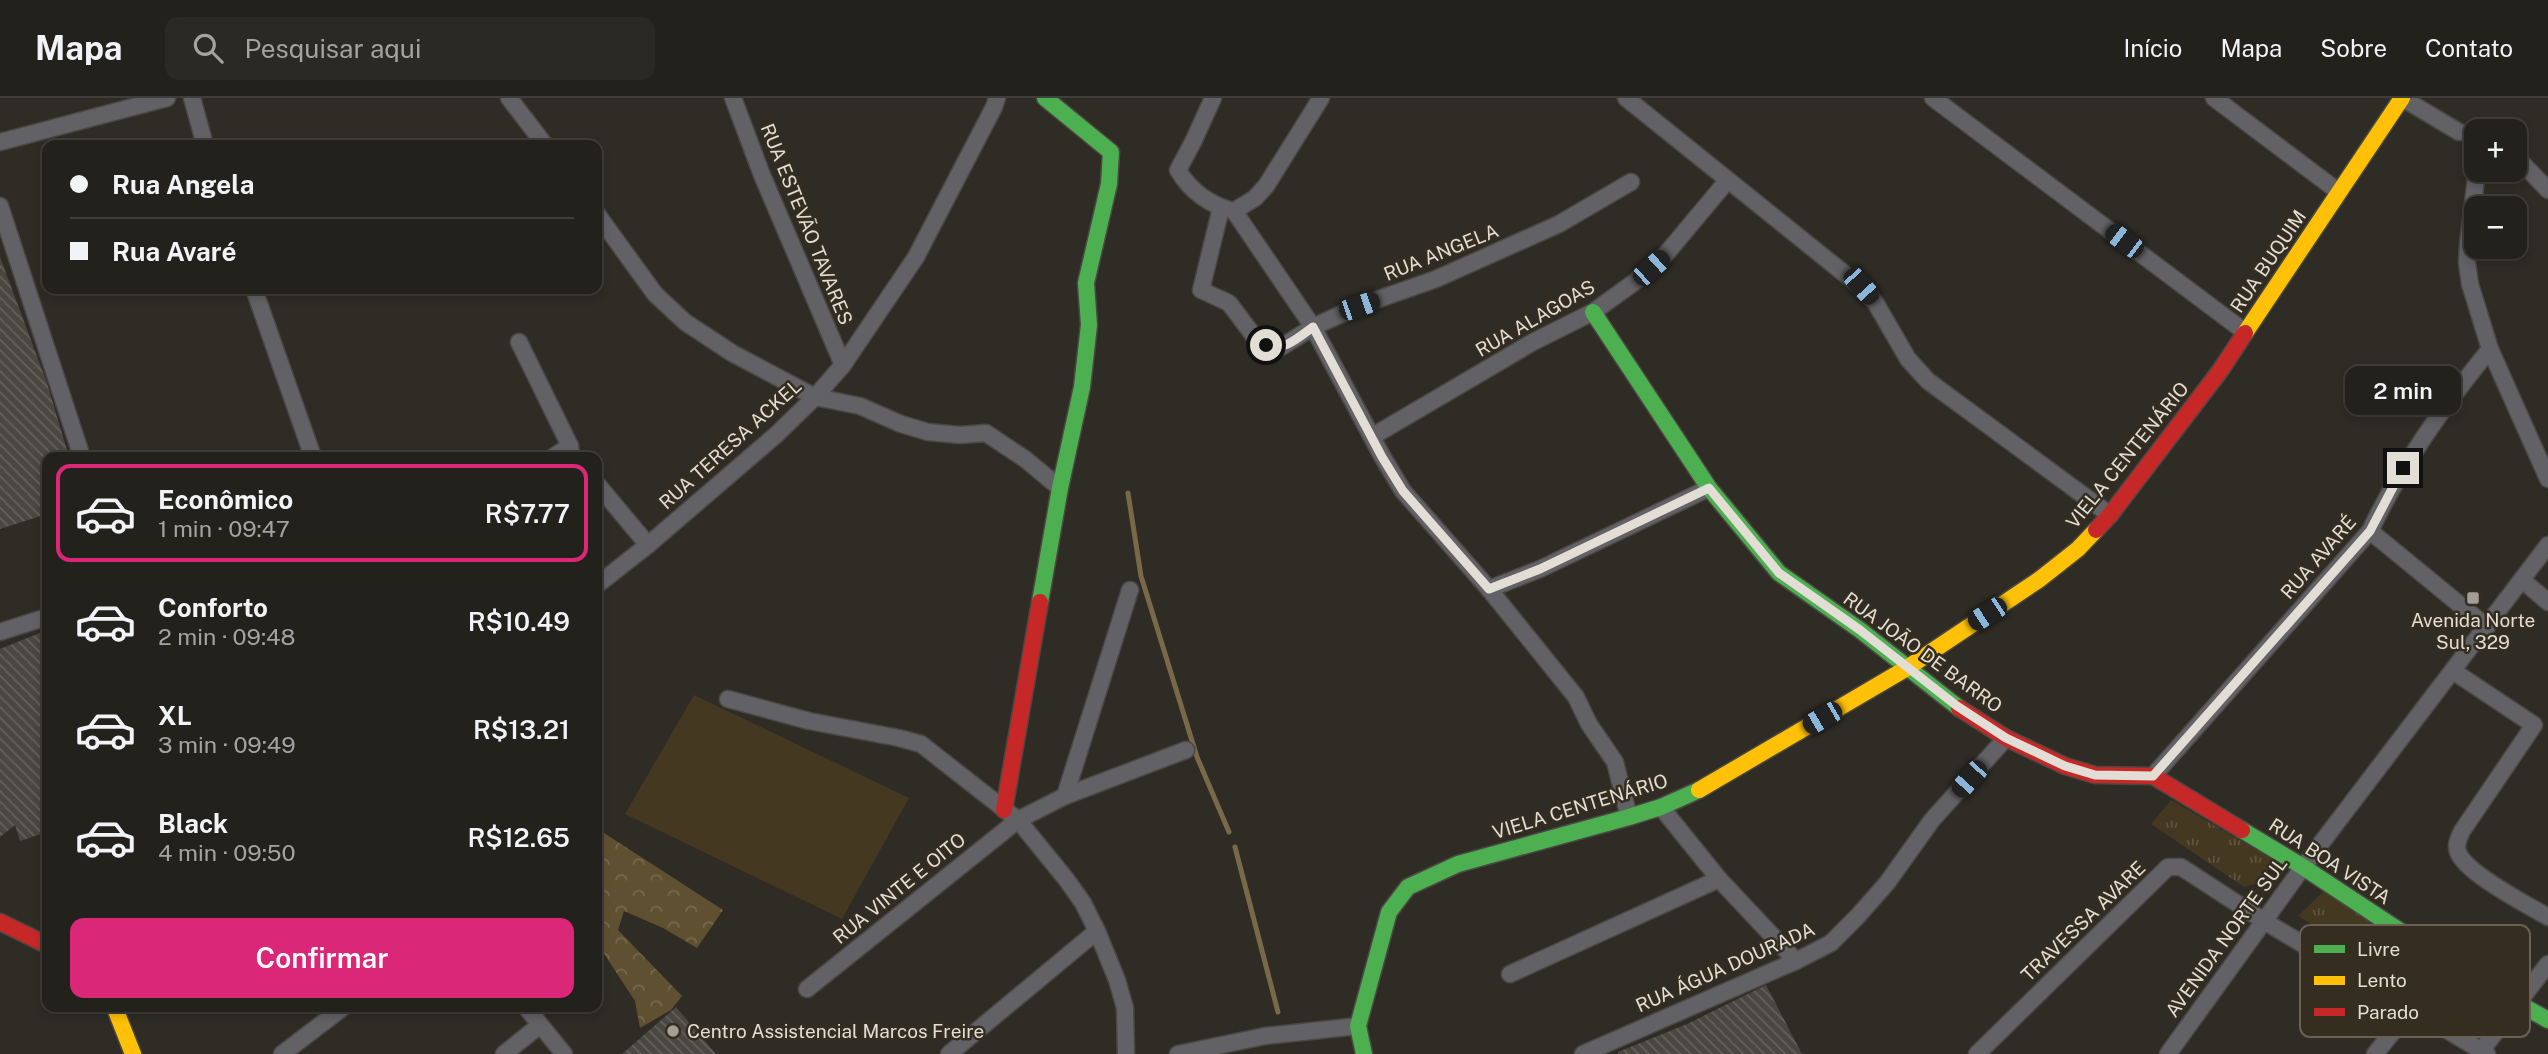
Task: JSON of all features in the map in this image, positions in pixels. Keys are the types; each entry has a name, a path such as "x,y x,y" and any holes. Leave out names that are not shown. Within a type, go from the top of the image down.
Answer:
{"street":[{"path":"0,142 167,98"},
{"path":"192,98 204,140"},
{"path":"509,98 541,140"},
{"name":"RUA ESTEVÃO TAVARES","path":"733,98 762,175 843,365"},
{"name":"RUA TERESA ACKEL","path":"602,581 777,435 843,365 916,257 997,98"},
{"path":"1004,810 1060,488 1073,441 1089,323 1086,279 1112,173 1111,152 1045,98"},
{"path":"1213,98 1193,142 1177,168 1178,173 1196,192 1228,210 1313,327 1403,491 1489,589 1582,706 1589,724 1615,762 1629,817"},
{"path":"1228,210 1255,198 1266,186 1321,98"},
{"path":"1626,98 1861,286 1875,302 1908,359 1928,381 2110,514"},
{"name":"RUA BUQUIM","path":"1933,98 2245,332 2402,98"},
{"path":"2214,98 2339,192"},
{"path":"2402,98 2459,132"},
{"path":"2527,168 2548,190"},
{"name":"RUA ALAGOAS","path":"1373,436 1533,342 1594,312 1636,281 1666,254 1727,181"},
{"name":"RUA ANGELA","path":"1228,210 1201,290 1229,303 1254,336 1271,347 1283,346 1313,327 1359,306 1436,279 1503,250 1559,223 1631,182"},
{"path":"2476,182 2467,263 2470,284 2490,349 2548,479"},
{"path":"0,206 80,452"},
{"path":"602,222 655,294 685,322 732,353 815,397 860,405 901,424 928,432 960,435 986,433 1025,459 1060,488"},
{"path":"256,294 311,452"},
{"name":"RUA JOÃO DE BARRO","path":"1594,312 1709,488 1779,573 1860,630 1957,706 2006,738 2065,766 2095,775 2153,776"},
{"name":"VIELA CENTENÁRIO","path":"1358,1026 1389,912 1408,887 1458,864 1661,807 1713,784 1907,668 2040,579 2078,549 2110,514 2189,414 2245,332"},
{"path":"519,342 571,452"},
{"name":"RUA AVARÉ","path":"2153,776 2370,531 2392,486 2427,431 2490,349"},
{"path":"1489,589 1540,569 1709,488"},
{"path":"602,490 648,545"},
{"path":"2370,531 2487,627"},
{"name":"AVENIDA NORTE SUL","path":"2168,1054 2303,867 2548,545"},
{"path":"2522,580 2548,602"},
{"path":"1065,796 1130,590"},
{"path":"0,632 42,619"},
{"path":"2453,671 2534,725 2462,831 2457,843 2458,851 2464,862 2480,876 2548,917"},
{"path":"728,699 809,721 920,744 1018,820 1066,879 1083,903 1097,931 1125,1008 1126,1054"},
{"name":"RUA ÁGUA DOURADA","path":"1583,1054 1797,961 1831,943 1887,883 1932,820 2006,738"},
{"name":"RUA VINTE E OITO","path":"807,989 1018,820 1065,796 1186,750"},
{"name":"RUA BOA VISTA","path":"2153,776 2303,867 2391,925"},
{"path":"1661,807 1719,879 1797,961"},
{"name":"TRAVESSA AVARE","path":"1977,1054 2168,867 2182,867 2264,921"},
{"path":"1510,974 1719,879"},
{"path":"2264,921 2300,942"},
{"path":"0,922 42,943"},
{"path":"949,1054 1097,931"},
{"path":"2530,988 2548,964"},
{"name":"RUA BOA VISTA","path":"2530,1009 2548,1020"},
{"path":"116,1012 133,1054"},
{"path":"282,1054 337,1012"},
{"path":"530,1012 564,1054"},
{"path":"504,1054 540,1025"},
{"path":"1178,1054 1265,1036 1358,1026 1364,1054"},
{"path":"2375,1054 2389,1037"},
{"path":"2459,1037 2484,1052 2495,1037"}],"green space":[{"path":"694,695 909,798 842,919 625,814"},
{"path":"2171,800 2272,859 2263,878 2244,887 2151,824"},
{"path":"602,826 604,833 723,910 697,948 663,928 624,911 618,930 682,996 671,1010 640,1028 635,1001 602,951"},
{"path":"2323,892 2377,925 2313,925 2298,916"}],"building":[{"path":"0,257 47,383 68,452 42,452 42,516 0,529"},
{"path":"42,632 42,834 20,841 15,825 0,837 0,649"},
{"path":"1766,985 1802,1054 1618,1054 1687,1024"},
{"name":"Centro Assistencial Marcos Freire","path":"676,1007 716,1054 622,1054"}],"waterway":[{"path":"1128,493 1141,576 1197,757 1229,832"},
{"path":"1235,847 1278,1012"}],"traffic: fast":[{"path":"1040,602 1060,488 1082,387 1089,325 1086,283 1109,184 1111,152 1045,98"},
{"path":"1593,312 1709,488 1779,573 1860,630 1959,708"},
{"path":"1364,1054 1358,1026 1389,912 1408,887 1458,864 1629,817 1661,807 1699,790"},
{"path":"2242,830 2391,925"},
{"path":"2530,1010 2548,1020"}],"traffic: slow":[{"path":"2245,333 2402,98"},
{"path":"1699,790 1907,668 2040,579 2078,549 2096,530"},
{"path":"116,1012 133,1054"}],"traffic: jam":[{"path":"2096,530 2220,371 2245,333"},
{"path":"1004,810 1040,602"},
{"path":"1959,708 2006,738 2065,766 2095,775 2153,776 2242,830"},
{"path":"0,922 42,943"}],"place":[{"name":"Avenida Norte Sul, 329","path":"2473,598"},
{"name":"Centro Assistencial Marcos Freire","path":"673,1031"}],"route":[{"path":"1266,345 1277,348 1283,346 1313,327 1403,491 1489,589 1540,569 1709,488 1779,573 1860,630 1957,706 2006,738 2065,766 2095,775 2153,776 2370,531 2403,468"}]}
